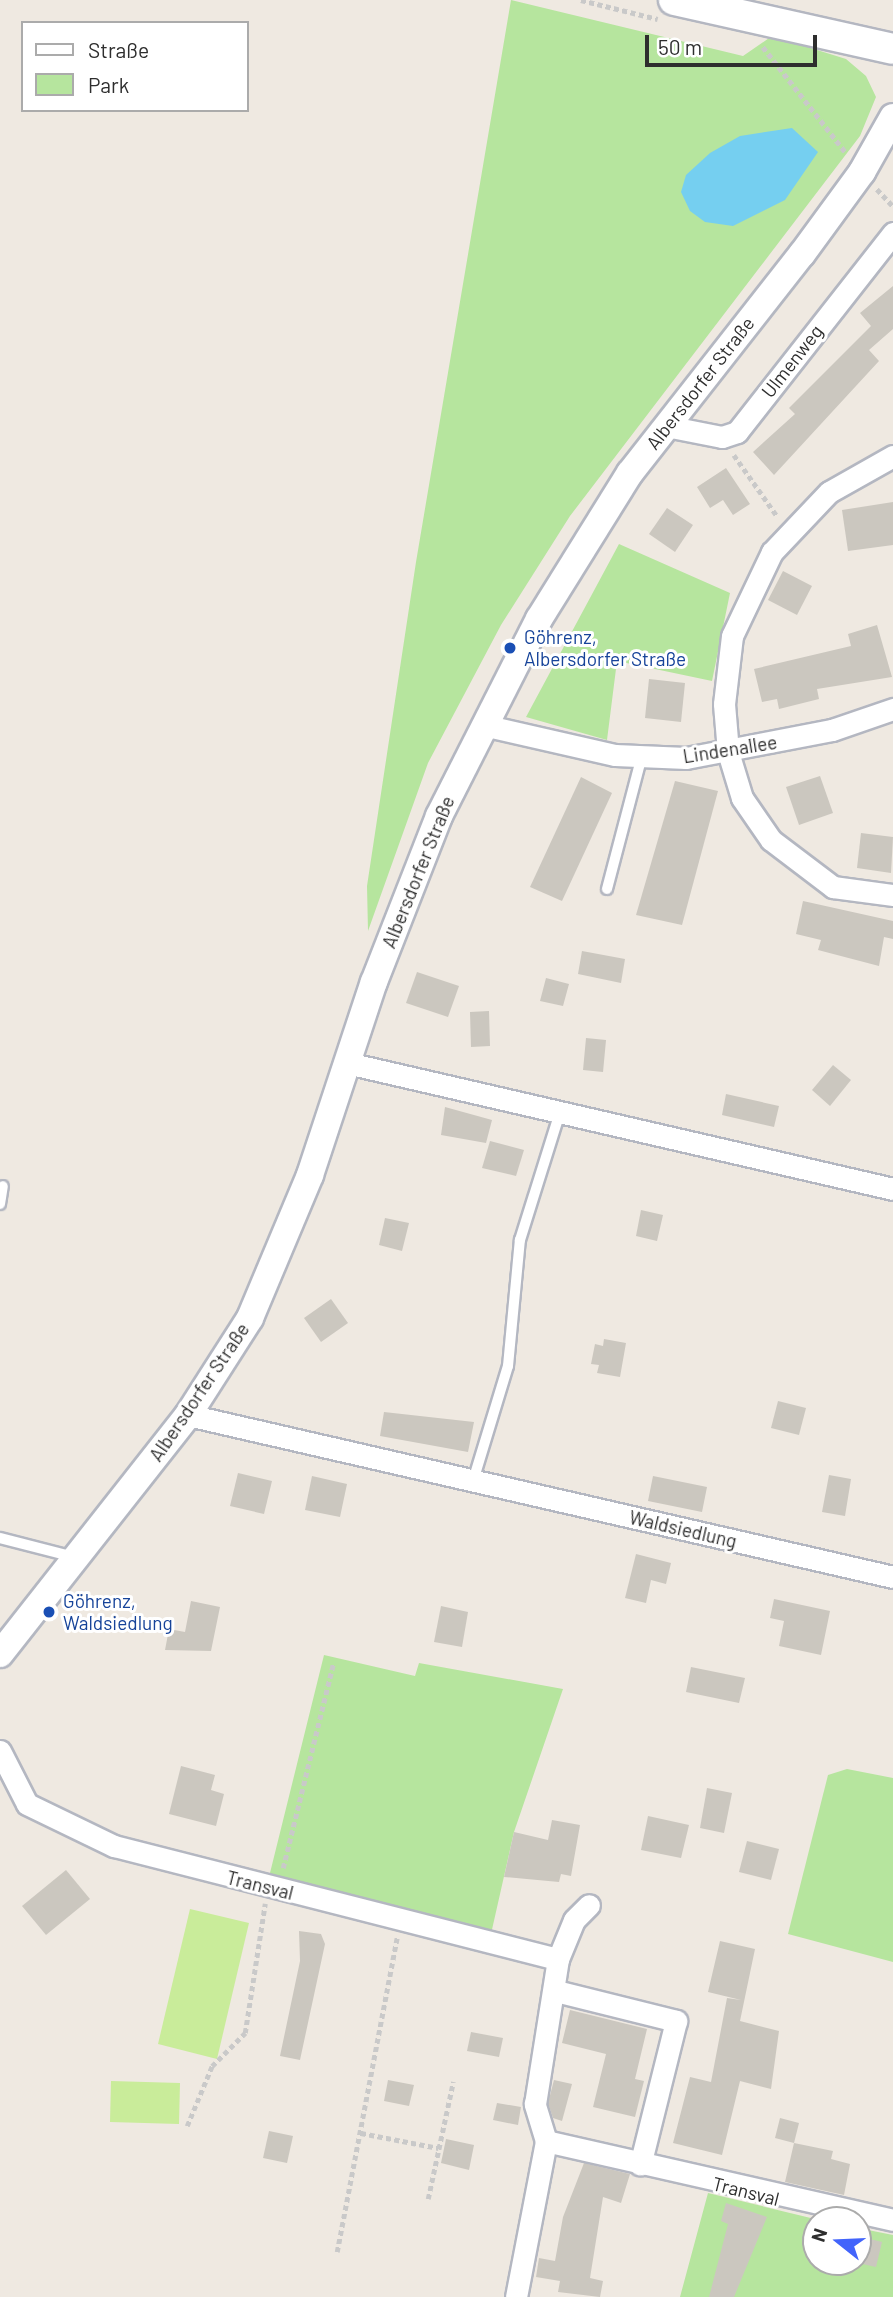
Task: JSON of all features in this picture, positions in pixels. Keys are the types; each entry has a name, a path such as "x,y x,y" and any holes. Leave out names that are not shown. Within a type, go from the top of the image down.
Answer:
{"main road":[{"path":"672,11 893,49"}],"street":[{"name":"Albersdorfer Straße","path":"0,1654 188,1415 250,1318 284,1246 405,898 483,725 595,524 666,426 862,172 893,117"},
{"name":"Ulmenweg","path":"722,437 737,432 893,233"},
{"path":"666,426 722,437"},
{"path":"893,456 829,492 788,531 747,593 732,636 724,704 728,752 742,798 781,849 833,887 893,895"},
{"name":"Lindenallee","path":"483,725 553,744 642,756 728,752 832,730 893,709"},
{"path":"347,1063 893,1189"},
{"name":"Waldsiedlung","path":"188,1415 893,1577"},
{"name":"Transval","path":"0,1751 27,1804 68,1828 146,1857 558,1959"},
{"path":"516,2297 546,2141 535,2104 556,1991 558,1959 573,1920 590,1905"},
{"path":"556,1991 676,2021 640,2165"},
{"name":"Transval","path":"546,2141 640,2165 893,2220"}],"lane":[{"path":"607,889 642,756"},
{"path":"473,1481 508,1366 520,1240 560,1112"},
{"path":"0,1204 3,1186"},
{"path":"0,1538 76,1559"}],"path":[{"path":"580,0 672,11"},
{"path":"748,41 761,44 862,172 893,206"},
{"path":"722,437 788,531"},
{"path":"187,2126 212,2066 245,2033 271,1887 332,1664"},
{"path":"337,2252 400,1920"},
{"path":"428,2199 453,2082"},
{"path":"361,2133 439,2148"}],"green space":[{"path":"511,0 743,56 772,36 846,59 866,76 876,97 860,136 570,516 501,625 428,763 368,931 367,886 416,562"},
{"path":"619,544 730,593 712,681 617,661 607,740 526,717"},
{"path":"324,1655 415,1676 419,1663 563,1689 514,1832 491,1934 269,1877"},
{"path":"847,1769 893,1778 893,1962 788,1934 828,1775"},
{"path":"190,1909 249,1923 217,2059 158,2044"},
{"path":"111,2081 180,2083 179,2124 110,2122"},
{"path":"708,2193 802,2216 802,2276 872,2276 872,2231 893,2235 893,2297 680,2297"}],"water":[{"path":"792,128 818,152 785,200 733,226 705,222 690,211 681,192 686,175 710,153 740,136"}],"building":[{"path":"893,286 893,329 869,350 879,361 774,475 753,452 795,414 789,408 871,326 860,313"},
{"path":"726,468 750,504 733,515 723,500 710,508 697,487"},
{"path":"893,502 893,545 848,551 842,510"},
{"path":"667,508 693,525 675,552 649,534"},
{"path":"783,571 812,586 797,615 768,600"},
{"path":"877,625 892,677 817,689 819,699 779,709 777,699 762,702 754,669 851,646 848,634"},
{"path":"649,679 685,683 681,722 645,718"},
{"path":"820,776 833,813 799,825 786,787"},
{"path":"581,777 612,793 562,901 530,887"},
{"path":"675,781 718,791 682,925 636,915"},
{"path":"861,833 893,837 891,873 857,868"},
{"path":"803,901 893,921 893,939 884,937 879,966 818,950 821,940 796,934"},
{"path":"582,951 625,959 621,983 578,974"},
{"path":"417,972 459,986 448,1017 406,1003"},
{"path":"546,978 569,984 563,1006 540,1001"},
{"path":"489,1011 490,1046 471,1047 470,1012"},
{"path":"586,1038 606,1040 603,1072 583,1070"},
{"path":"833,1065 851,1080 830,1106 812,1090"},
{"path":"726,1094 779,1106 774,1127 722,1115"},
{"path":"445,1107 492,1120 486,1143 441,1135"},
{"path":"490,1141 524,1150 516,1176 482,1168"},
{"path":"641,1210 663,1215 657,1241 636,1236"},
{"path":"385,1218 409,1223 402,1251 379,1245"},
{"path":"331,1299 348,1323 321,1342 304,1318"},
{"path":"604,1339 626,1343 620,1377 597,1373 599,1365 591,1364 595,1344 603,1346"},
{"path":"778,1401 806,1408 799,1435 771,1428"},
{"path":"384,1412 474,1422 468,1452 380,1436"},
{"path":"238,1473 272,1481 264,1514 230,1506"},
{"path":"829,1475 851,1479 845,1516 822,1512"},
{"path":"312,1476 347,1484 340,1517 305,1510"},
{"path":"653,1476 707,1487 702,1512 648,1501"},
{"path":"636,1554 671,1563 666,1584 651,1580 646,1603 625,1598"},
{"path":"774,1599 830,1611 821,1655 779,1646 784,1621 770,1618"},
{"path":"191,1601 220,1607 211,1651 165,1650 169,1629 185,1632"},
{"path":"441,1606 468,1612 462,1647 434,1642"},
{"path":"691,1667 745,1678 739,1703 686,1692"},
{"path":"181,1766 215,1775 211,1790 224,1794 216,1826 169,1814"},
{"path":"707,1788 732,1793 724,1833 700,1828"},
{"path":"648,1816 689,1825 681,1858 641,1850"},
{"path":"552,1820 580,1825 571,1876 561,1874 559,1882 504,1877 514,1832 548,1840"},
{"path":"747,1841 779,1849 771,1880 739,1872"},
{"path":"66,1870 90,1899 46,1935 22,1906"},
{"path":"299,1931 321,1934 325,1944 300,2060 280,2056 300,1961"},
{"path":"720,1941 755,1949 740,2021 779,2031 771,2089 740,2081 722,2155 673,2143 690,2077 711,2082 727,1998 741,2000 708,1992"},
{"path":"570,2010 647,2029 635,2079 644,2081 635,2117 593,2107 606,2054 562,2043"},
{"path":"471,2032 503,2038 499,2057 467,2051"},
{"path":"388,2080 414,2085 409,2106 384,2101"},
{"path":"554,2080 572,2084 562,2121 553,2118 548,2103"},
{"path":"497,2103 521,2107 518,2125 493,2120"},
{"path":"780,2118 799,2123 794,2143 775,2138"},
{"path":"269,2131 293,2136 287,2163 263,2158"},
{"path":"446,2139 474,2145 469,2170 441,2163"},
{"path":"794,2143 833,2151 831,2159 850,2164 844,2195 785,2182"},
{"path":"584,2163 630,2174 621,2203 603,2197 590,2278 603,2281 600,2297 558,2292 560,2281 536,2277 539,2258 555,2261 563,2217"},
{"path":"726,2203 767,2217 734,2297 709,2297 728,2224 721,2221"},
{"path":"872,2240 882,2242 876,2267 872,2266"}],"place":[{"name":"Göhrenz, Albersdorfer Straße","path":"510,648"},
{"name":"Göhrenz, Waldsiedlung","path":"49,1612"}]}
